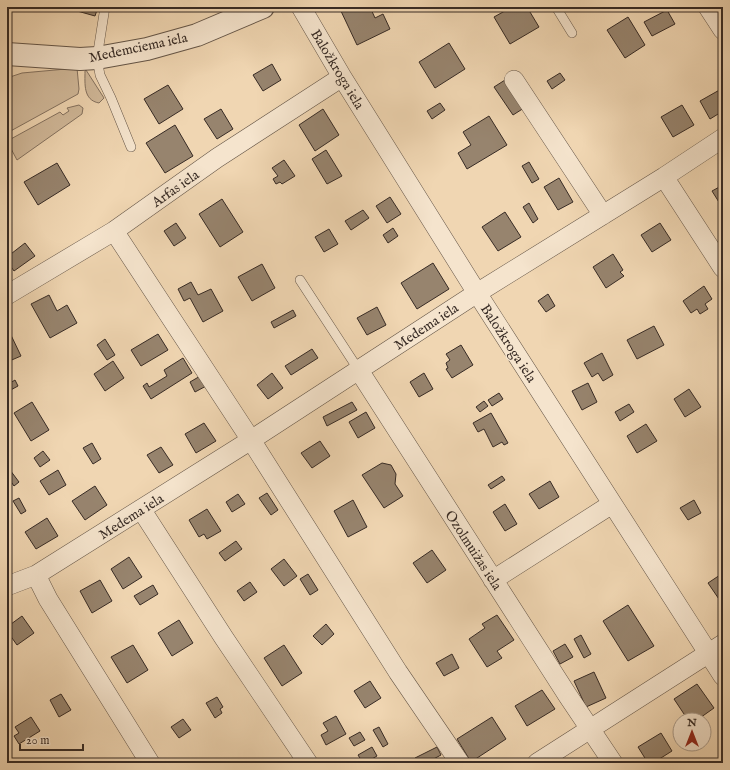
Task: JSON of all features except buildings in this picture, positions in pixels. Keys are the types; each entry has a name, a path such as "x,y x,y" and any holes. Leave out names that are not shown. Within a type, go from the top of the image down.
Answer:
{"street":[{"name":"Medemciema iela","path":"7,54 80,59 97,58 147,49 197,35 263,7"},
{"name":"Baložkroga iela","path":"301,7 342,77 477,293 612,504 716,649 723,676"},
{"path":"708,7 723,30"},
{"name":"Arfas iela","path":"7,295 114,231 217,158 342,77"},
{"path":"514,80 603,215"},
{"name":"Medema iela","path":"7,586 36,575 251,440 358,369 664,177 723,138"},
{"path":"664,177 723,268"},
{"path":"114,231 251,440 398,672 460,763"},
{"name":"Ozolmuižas iela","path":"358,369 568,696 613,763"},
{"path":"494,580 612,504"},
{"path":"141,509 224,638 308,763"},
{"path":"36,575 48,599 150,763"},
{"path":"537,763 716,649"}],"lane":[{"path":"105,7 97,58 100,75 131,147"},
{"path":"556,7 572,33"},
{"path":"300,280 358,369"}],"shaded area":[{"path":"77,68 78,94 7,133 7,78 22,73"},
{"path":"86,70 104,98 99,103 90,99 86,91"},
{"path":"79,105 83,108 82,114 17,160 8,143 9,140 60,112 63,115 69,111 67,108"}]}
